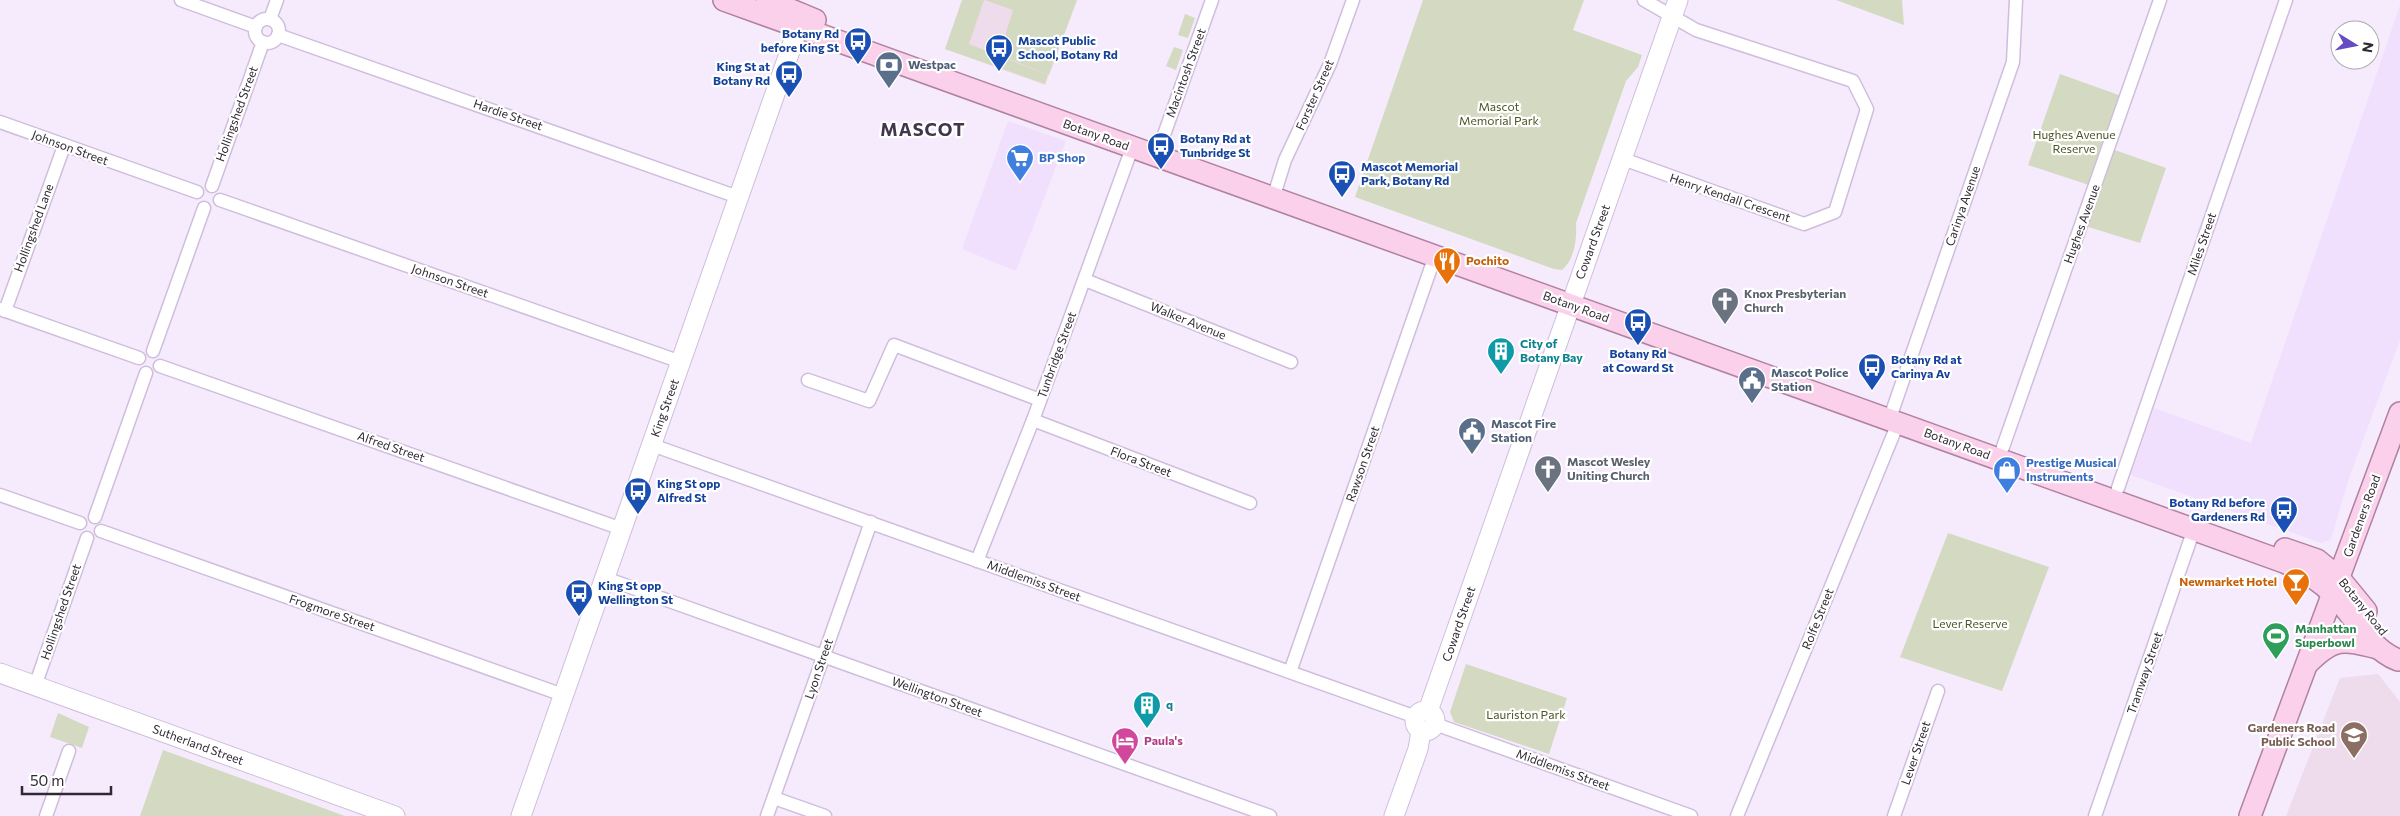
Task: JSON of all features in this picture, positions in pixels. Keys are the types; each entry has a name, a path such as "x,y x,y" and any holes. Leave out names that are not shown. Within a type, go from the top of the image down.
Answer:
{"main road":[{"name":"Botany Road","path":"724,0 803,14 819,22 1896,416 2298,568 2336,586 2392,644 2399,662"},
{"name":"Botany Road","path":"767,0 1132,148 1435,256 1573,299"},
{"name":"Gardeners Road","path":"2250,816 2400,413"},
{"name":"Botany Road","path":"1896,416 2003,447 2317,560 2378,648 2384,655 2399,662"},
{"path":"2304,667 2324,648 2342,642 2378,648"}],"street":[{"path":"181,0 256,27"},
{"path":"270,19 277,0"},
{"name":"Macintosh Street","path":"1160,146 1212,0"},
{"name":"Forster Street","path":"1276,189 1285,160 1330,64 1353,0"},
{"path":"1644,0 1675,8"},
{"name":"Carinya Avenue","path":"1896,416 2013,62 2016,0"},
{"name":"Hughes Avenue","path":"2003,447 2160,0"},
{"name":"Miles Street","path":"2118,488 2286,0"},
{"name":"Coward Street","path":"1394,816 1418,749 1425,721 1624,159 1675,8"},
{"name":"Henry Kendall Crescent","path":"1624,159 1804,224 1835,212 1867,109 1853,81 1696,30 1675,8"},
{"name":"King Street","path":"521,816 803,14"},
{"path":"270,19 277,24 278,35 272,42 263,42 256,34 256,27 260,21 270,19"},
{"name":"Hardie Street","path":"278,35 738,197"},
{"name":"Hollingshed Street","path":"212,186 263,42"},
{"name":"Johnson Street","path":"0,122 197,192"},
{"name":"Hollingshed Lane","path":"2,310 64,146"},
{"name":"Tunbridge Street","path":"977,561 1033,420 1132,148"},
{"path":"212,186 219,193 220,200 215,206 204,208 198,204 197,192 202,187 212,186"},
{"name":"Johnson Street","path":"220,200 681,362"},
{"path":"153,351 204,208"},
{"name":"Rawson Street","path":"1290,672 1435,256"},
{"name":"Walker Avenue","path":"1085,280 1291,362"},
{"path":"2,310 138,358"},
{"path":"808,380 870,401 894,345 1040,400"},
{"path":"146,351 153,351 158,355 160,366 156,372 146,373 138,366 138,358 146,351"},
{"name":"Alfred Street","path":"160,366 622,529"},
{"path":"95,517 146,373"},
{"name":"Rolfe Street","path":"1737,816 1896,416"},
{"name":"Flora Street","path":"1033,420 1250,503"},
{"name":"Middlemiss Street","path":"652,445 1691,816"},
{"path":"0,495 80,523"},
{"path":"88,516 95,517 100,521 101,532 97,537 87,538 81,533 80,523 88,516"},
{"name":"Lyon Street","path":"767,816 871,522"},
{"name":"Tramway Street","path":"2095,816 2194,529"},
{"name":"Frogmore Street","path":"101,532 563,695"},
{"name":"Hollingshed Street","path":"35,686 87,538"},
{"name":"Wellington Street","path":"605,578 1270,816"},
{"name":"Sutherland Street","path":"0,673 395,816"},
{"name":"Lever Street","path":"1894,816 1938,691"},
{"path":"46,816 69,751"},
{"path":"774,798 826,816"}],"shaded area":[{"path":"963,0 1077,0 1045,85 945,49"},
{"path":"2400,5 2400,340 2349,478 2331,539 2321,543 2131,475 2154,408 2251,443 2378,70 2380,70 2380,64"},
{"path":"1008,121 1066,141 1016,271 962,249"},
{"name":"Gardeners Road Public School","path":"2378,674 2400,702 2400,816 2286,816 2340,678"}],"green space":[{"path":"962,0 984,0 969,44 1048,75 1045,84 945,49"},
{"path":"985,0 1077,0 1049,75 999,55 1013,10"},
{"name":"Mascot Memorial Park","path":"1423,0 1584,0 1573,30 1642,55 1638,67 1626,81 1576,223 1575,242 1570,260 1562,270 1554,269 1355,197"},
{"path":"1836,0 1902,0 1904,25"},
{"path":"1185,14 1195,18 1188,38 1178,35"},
{"path":"1174,47 1183,50 1176,70 1166,66"},
{"name":"Hughes Avenue Reserve","path":"2060,74 2127,98 2109,148 2166,168 2140,243 2082,225 2095,187 2028,165"},
{"name":"Lever Reserve","path":"1948,533 2049,567 2002,691 1900,657"},
{"name":"Lauriston Park","path":"1466,664 1567,698 1549,754 1454,722 1450,712"},
{"path":"58,713 89,727 82,748 50,737"},
{"path":"163,750 345,816 140,816"}],"place":[{"name":"Botany Rd before King St","path":"858,65"},
{"name":"Mascot Public School, Botany Rd","path":"999,72"},
{"name":"Westpac","path":"889,89"},
{"name":"King St at Botany Rd","path":"789,98"},
{"name":"Botany Rd at Tunbridge St","path":"1161,170"},
{"name":"BP Shop","path":"1020,182"},
{"name":"Mascot Memorial Park, Botany Rd","path":"1342,198"},
{"name":"Pochito","path":"1447,285"},
{"name":"Knox Presbyterian Church","path":"1725,325"},
{"name":"Botany Rd at Coward St","path":"1638,346"},
{"name":"City of Botany Bay","path":"1501,375"},
{"name":"Botany Rd at Carinya Av","path":"1872,391"},
{"name":"Mascot Police Station","path":"1752,404"},
{"name":"Mascot Fire Station","path":"1472,455"},
{"name":"Mascot Wesley Uniting Church","path":"1548,493"},
{"name":"Prestige Musical Instruments","path":"2007,494"},
{"name":"King St opp Alfred St","path":"638,515"},
{"name":"Botany Rd before Gardeners Rd","path":"2284,534"},
{"name":"Newmarket Hotel","path":"2296,606"},
{"name":"King St opp Wellington St","path":"579,617"},
{"name":"Manhattan Superbowl","path":"2276,660"},
{"name":"q","path":"1147,729"},
{"name":"Gardeners Road Public School","path":"2354,759"},
{"name":"Paula's","path":"1125,765"}],"district":[{"name":"MASCOT","path":"923,130"}]}
